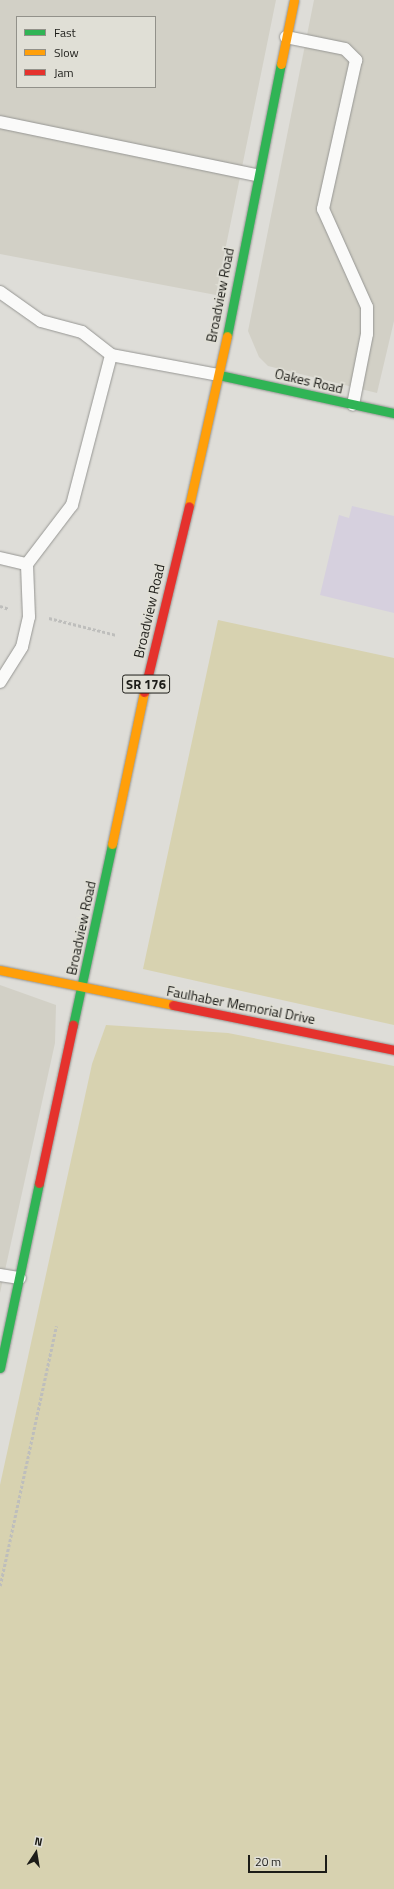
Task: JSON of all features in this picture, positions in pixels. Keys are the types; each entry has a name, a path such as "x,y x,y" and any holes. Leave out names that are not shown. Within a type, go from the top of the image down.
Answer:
{"main road":[{"name":"Broadview Road","path":"0,1368 83,988 143,697 219,375 257,175 294,0"},
{"name":"Oakes Road","path":"219,375 394,414"},
{"name":"Faulhaber Memorial Drive","path":"0,970 394,1050"}],"lane":[{"path":"286,37 345,49 356,60 323,209 367,307 367,334 353,405"},
{"path":"0,122 257,175"},
{"path":"0,292 41,321 82,332 111,355 219,375"},
{"path":"0,682 22,647 29,614 27,564 72,505 111,355"},
{"path":"0,558 27,564"},
{"path":"0,1275 20,1278"}],"path":[{"path":"0,606 116,635"},
{"path":"0,1586 56,1326"}],"shaded area":[{"path":"0,0 276,0 216,295 0,254"},
{"path":"314,0 394,0 394,321 377,393 268,366 259,357 248,331"},
{"path":"218,620 394,658 394,1025 143,969"},
{"path":"0,985 56,1005 55,1043 0,1293"},
{"path":"106,1025 228,1033 394,1066 394,1889 0,1889 0,1485 92,1064"}],"building":[{"path":"352,506 394,516 394,613 320,595 339,515 349,518"}],"traffic: fast":[{"path":"227,336 281,64"},
{"path":"219,375 394,413"},
{"path":"73,1025 112,844"},
{"path":"0,1368 39,1183"}],"traffic: slow":[{"path":"281,64 294,0"},
{"path":"189,506 227,336"},
{"path":"112,844 144,692"},
{"path":"0,970 173,1005"}],"traffic: jam":[{"path":"144,692 189,506"},
{"path":"173,1005 394,1050"},
{"path":"39,1183 73,1025"}]}
